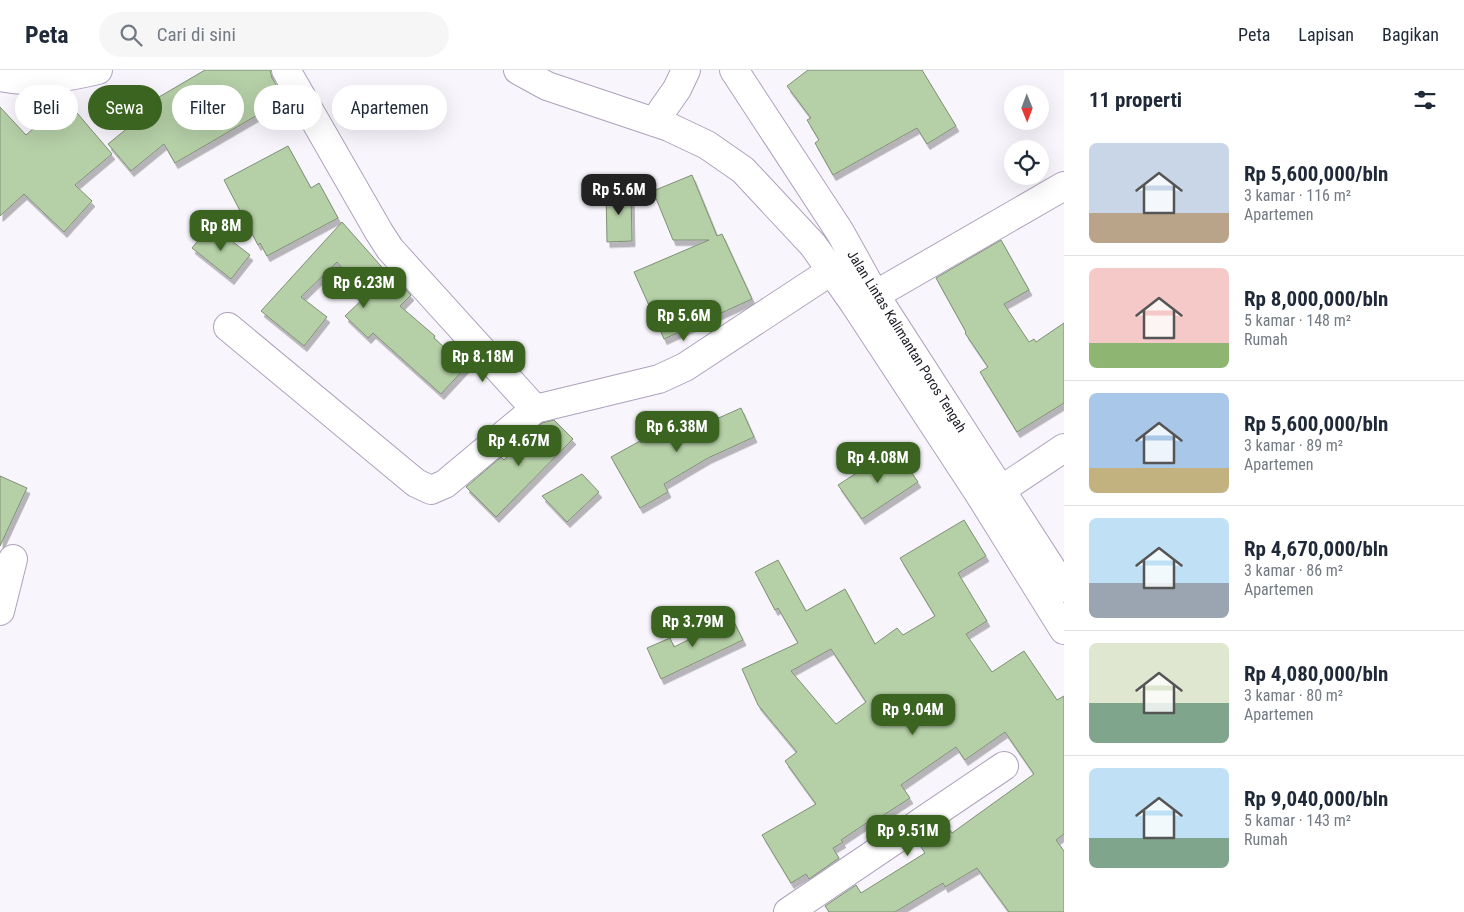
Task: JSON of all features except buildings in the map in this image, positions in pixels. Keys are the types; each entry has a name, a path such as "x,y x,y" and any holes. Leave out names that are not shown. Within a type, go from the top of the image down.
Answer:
{"street":[{"path":"0,77 11,80 67,77 98,70"},
{"path":"286,70 390,249 535,409"},
{"name":"Jalan Lintas Kalimantan Poros Tengah","path":"518,70 547,86 654,122 707,145 743,170 813,245 854,303 921,404 1064,630"},
{"path":"654,122 677,89 686,70"},
{"name":"Jalan Lintas Kalimantan Poros Tengah","path":"734,70 840,232 875,295 1064,588"},
{"path":"875,295 1064,186"},
{"path":"228,327 416,483 430,490 445,484 535,409 659,379 685,367 831,271"},
{"path":"1001,490 1064,448"},
{"path":"0,611 13,559"},
{"path":"788,912 1004,766"}]}
